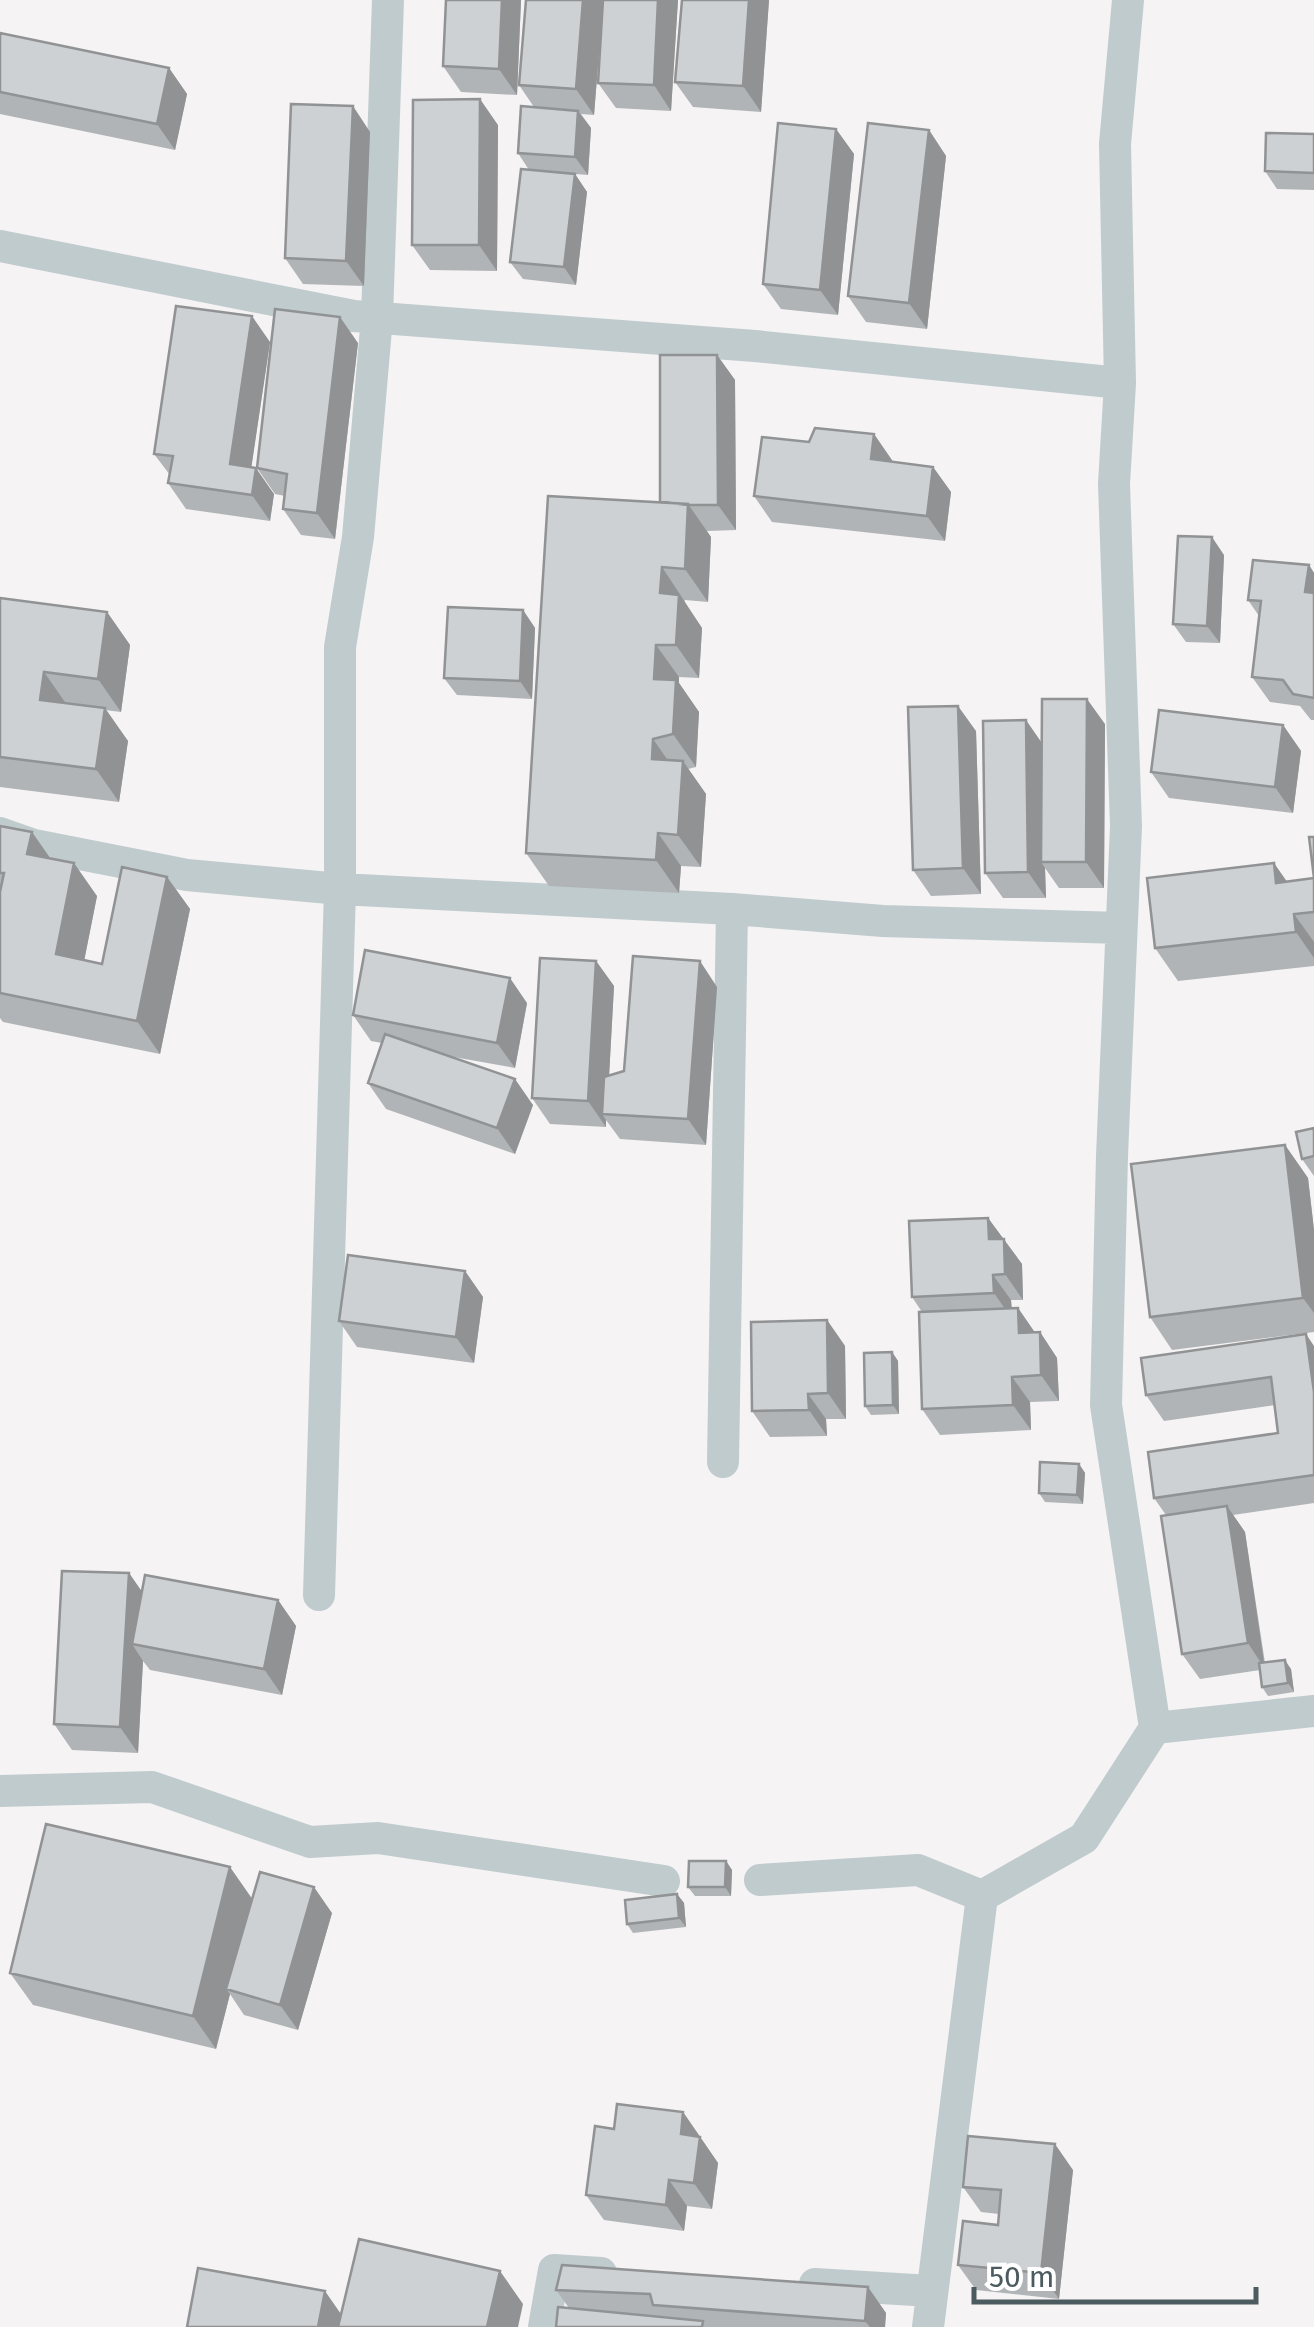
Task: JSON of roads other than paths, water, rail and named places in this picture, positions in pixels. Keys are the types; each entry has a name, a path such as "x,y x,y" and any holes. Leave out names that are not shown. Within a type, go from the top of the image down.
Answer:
{"street":[{"path":"319,1594 340,889 340,647 358,537 376,318 388,0"},
{"path":"982,1896 1084,1838 1156,1728 1106,1405 1126,826 1114,484 1120,384 1115,144 1128,0"},
{"path":"0,246 376,318 808,351 1120,384"},
{"path":"0,833 34,844 187,875 340,889 732,909 883,921 1122,928"},
{"path":"723,1462 732,909"},
{"path":"1156,1728 1314,1711"},
{"path":"0,1791 152,1787 310,1842 378,1838 664,1881"},
{"path":"760,1880 918,1870 982,1896"},
{"path":"928,2327 982,1896"},
{"path":"544,2327 554,2270 633,2274"},
{"path":"792,2283 930,2291"}]}
